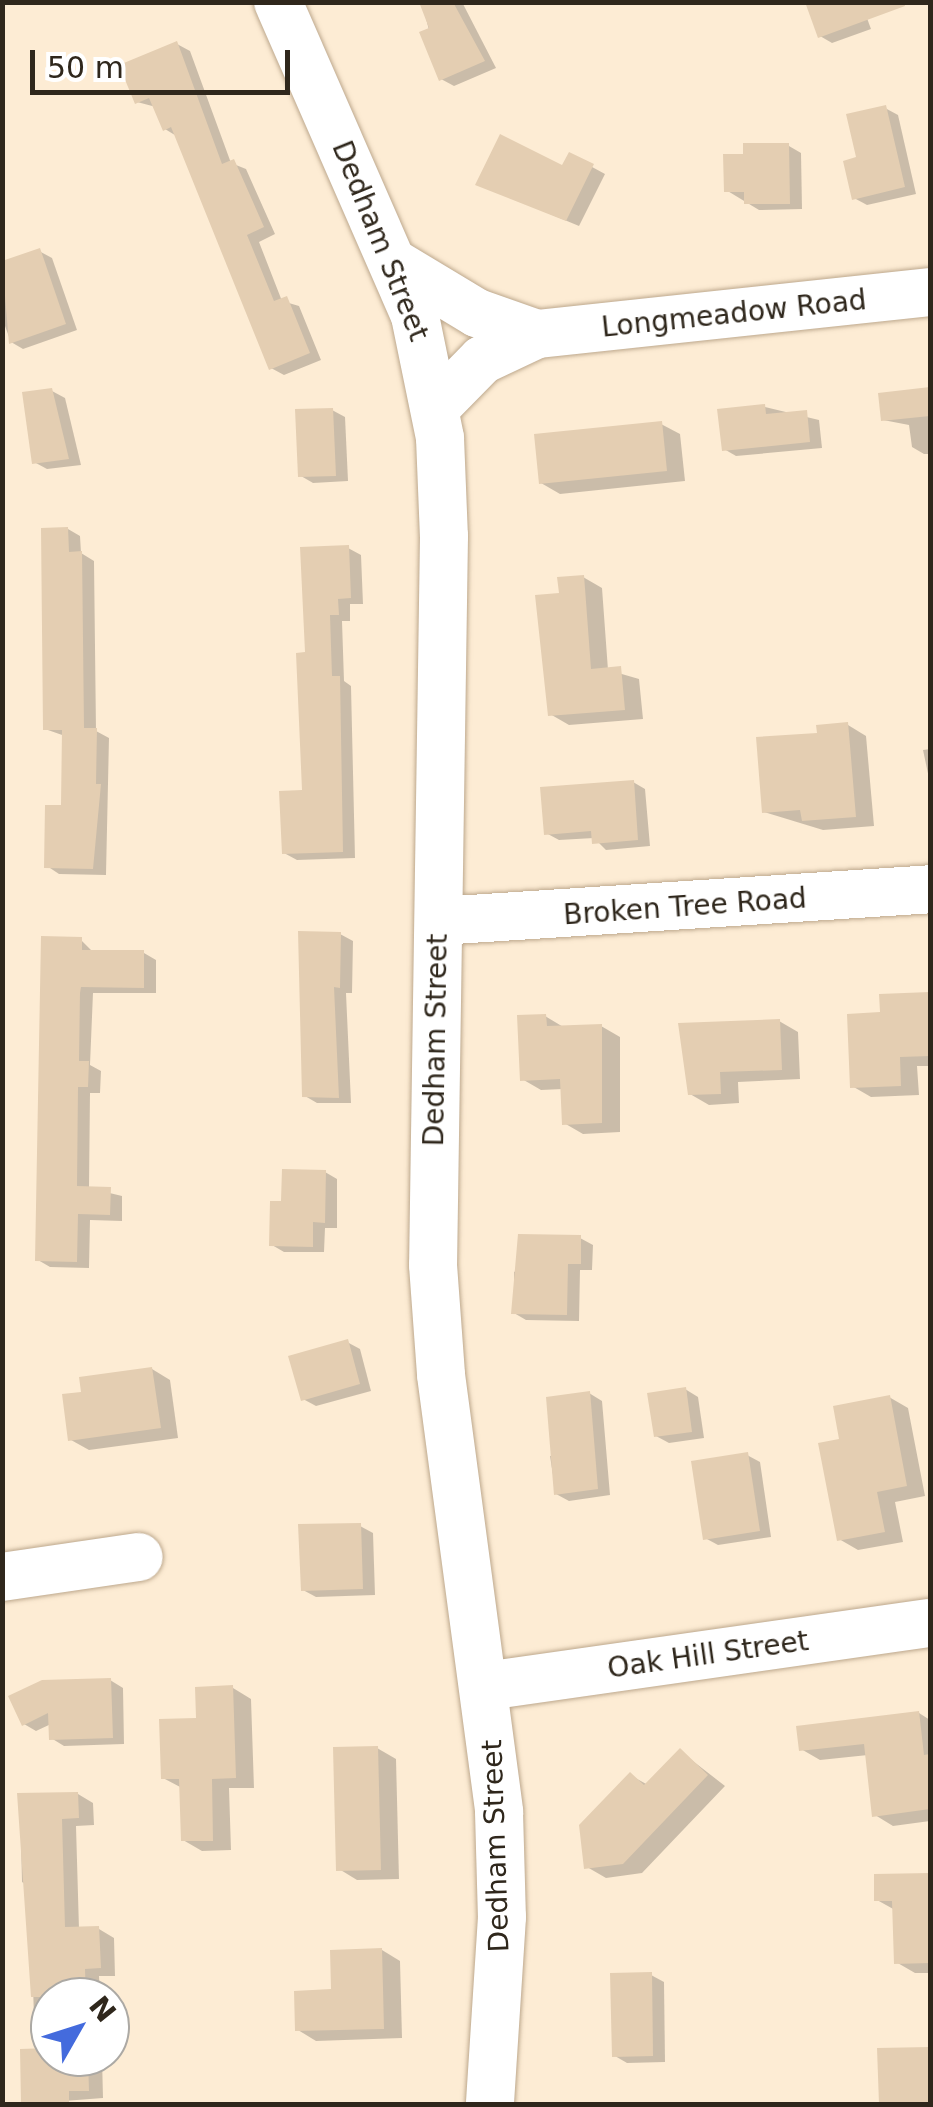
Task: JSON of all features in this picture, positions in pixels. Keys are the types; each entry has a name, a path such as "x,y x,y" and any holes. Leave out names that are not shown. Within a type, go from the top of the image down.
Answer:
{"street":[{"name":"Dedham Street","path":"278,2 415,316 436,407 444,536 436,1320 486,1686 502,1863 490,2104"},
{"name":"Longmeadow Road","path":"394,263 477,314 537,334"},
{"name":"Longmeadow Road","path":"436,407 482,360 537,334 930,292"},
{"name":"Broken Tree Road","path":"439,921 930,889"},
{"path":"2,1577 140,1556"},
{"name":"Oak Hill Street","path":"486,1686 930,1623"}],"building":[{"path":"419,2 453,2 485,61 439,81 419,32 429,28"},
{"path":"805,2 904,2 905,6 818,38"},
{"path":"177,41 222,164 234,159 264,227 247,235 274,301 287,296 310,353 269,370 171,127 163,131 149,98 135,104 119,65"},
{"path":"886,105 905,187 852,200 843,161 856,157 846,114"},
{"path":"500,134 562,165 569,152 594,164 566,221 475,185"},
{"path":"743,143 789,143 790,204 744,204 744,192 724,192 723,154 743,154"},
{"path":"40,248 66,324 9,344 2,261"},
{"path":"930,387 930,416 881,421 878,393"},
{"path":"52,388 69,459 32,464 22,392"},
{"path":"765,404 766,414 807,410 810,442 722,451 717,409"},
{"path":"333,408 336,476 298,477 295,409"},
{"path":"662,421 667,471 539,484 534,434"},
{"path":"68,527 69,552 82,551 84,728 97,728 96,784 101,784 93,869 44,868 45,805 61,805 62,730 43,730 41,528"},
{"path":"349,545 351,598 338,599 339,615 330,615 332,676 340,676 343,852 282,854 279,791 302,790 296,653 305,652 300,547"},
{"path":"584,575 591,669 621,666 625,710 548,716 535,595 559,593 557,577"},
{"path":"848,722 856,817 802,821 800,810 762,813 756,737 817,733 816,725"},
{"path":"634,780 638,840 592,844 591,831 544,835 540,787"},
{"path":"298,931 341,932 340,988 334,987 339,1098 302,1097"},
{"path":"41,936 82,937 82,950 144,950 144,988 81,987 79,1061 89,1061 88,1087 78,1087 77,1186 111,1187 110,1215 78,1214 77,1262 35,1261"},
{"path":"930,992 930,1056 900,1057 901,1086 850,1088 847,1014 880,1012 879,994"},
{"path":"546,1014 547,1026 602,1024 602,1123 562,1125 560,1079 520,1081 517,1015"},
{"path":"780,1019 782,1070 720,1072 721,1094 688,1095 678,1023"},
{"path":"282,1169 326,1170 325,1223 313,1222 313,1247 269,1246 270,1201 281,1201"},
{"path":"518,1234 581,1235 581,1264 568,1264 567,1315 511,1314"},
{"path":"348,1339 360,1384 301,1401 288,1356"},
{"path":"152,1367 161,1428 68,1441 62,1394 81,1392 79,1377"},
{"path":"686,1387 692,1432 654,1437 647,1393"},
{"path":"590,1391 598,1489 554,1495 546,1397"},
{"path":"890,1395 907,1486 877,1492 885,1532 837,1541 818,1443 839,1439 833,1406"},
{"path":"748,1452 760,1531 703,1540 691,1461"},
{"path":"361,1523 363,1589 301,1591 298,1524"},
{"path":"111,1678 113,1738 49,1740 48,1713 22,1726 8,1696 42,1680"},
{"path":"233,1685 236,1778 212,1779 213,1841 181,1841 179,1779 161,1779 159,1719 196,1718 195,1687"},
{"path":"919,1711 924,1755 930,1754 930,1809 872,1817 864,1744 799,1751 796,1726"},
{"path":"378,1746 381,1870 336,1871 333,1747"},
{"path":"680,1748 708,1775 623,1864 584,1869 579,1825 630,1772 644,1785"},
{"path":"78,1792 79,1818 62,1819 65,1927 99,1926 101,1968 85,1969 85,1977 30,1977 30,1982 17,1793"},
{"path":"930,1873 930,1963 894,1964 892,1901 874,1901 874,1874"},
{"path":"382,1948 384,2029 295,2031 294,1991 331,1989 330,1950"},
{"path":"652,1972 653,2056 612,2057 610,1973"},
{"path":"930,2047 930,2104 879,2104 877,2048"},
{"path":"20,2049 30,2049 30,2077 89,2077 89,2091 69,2091 69,2104 21,2104"}]}
